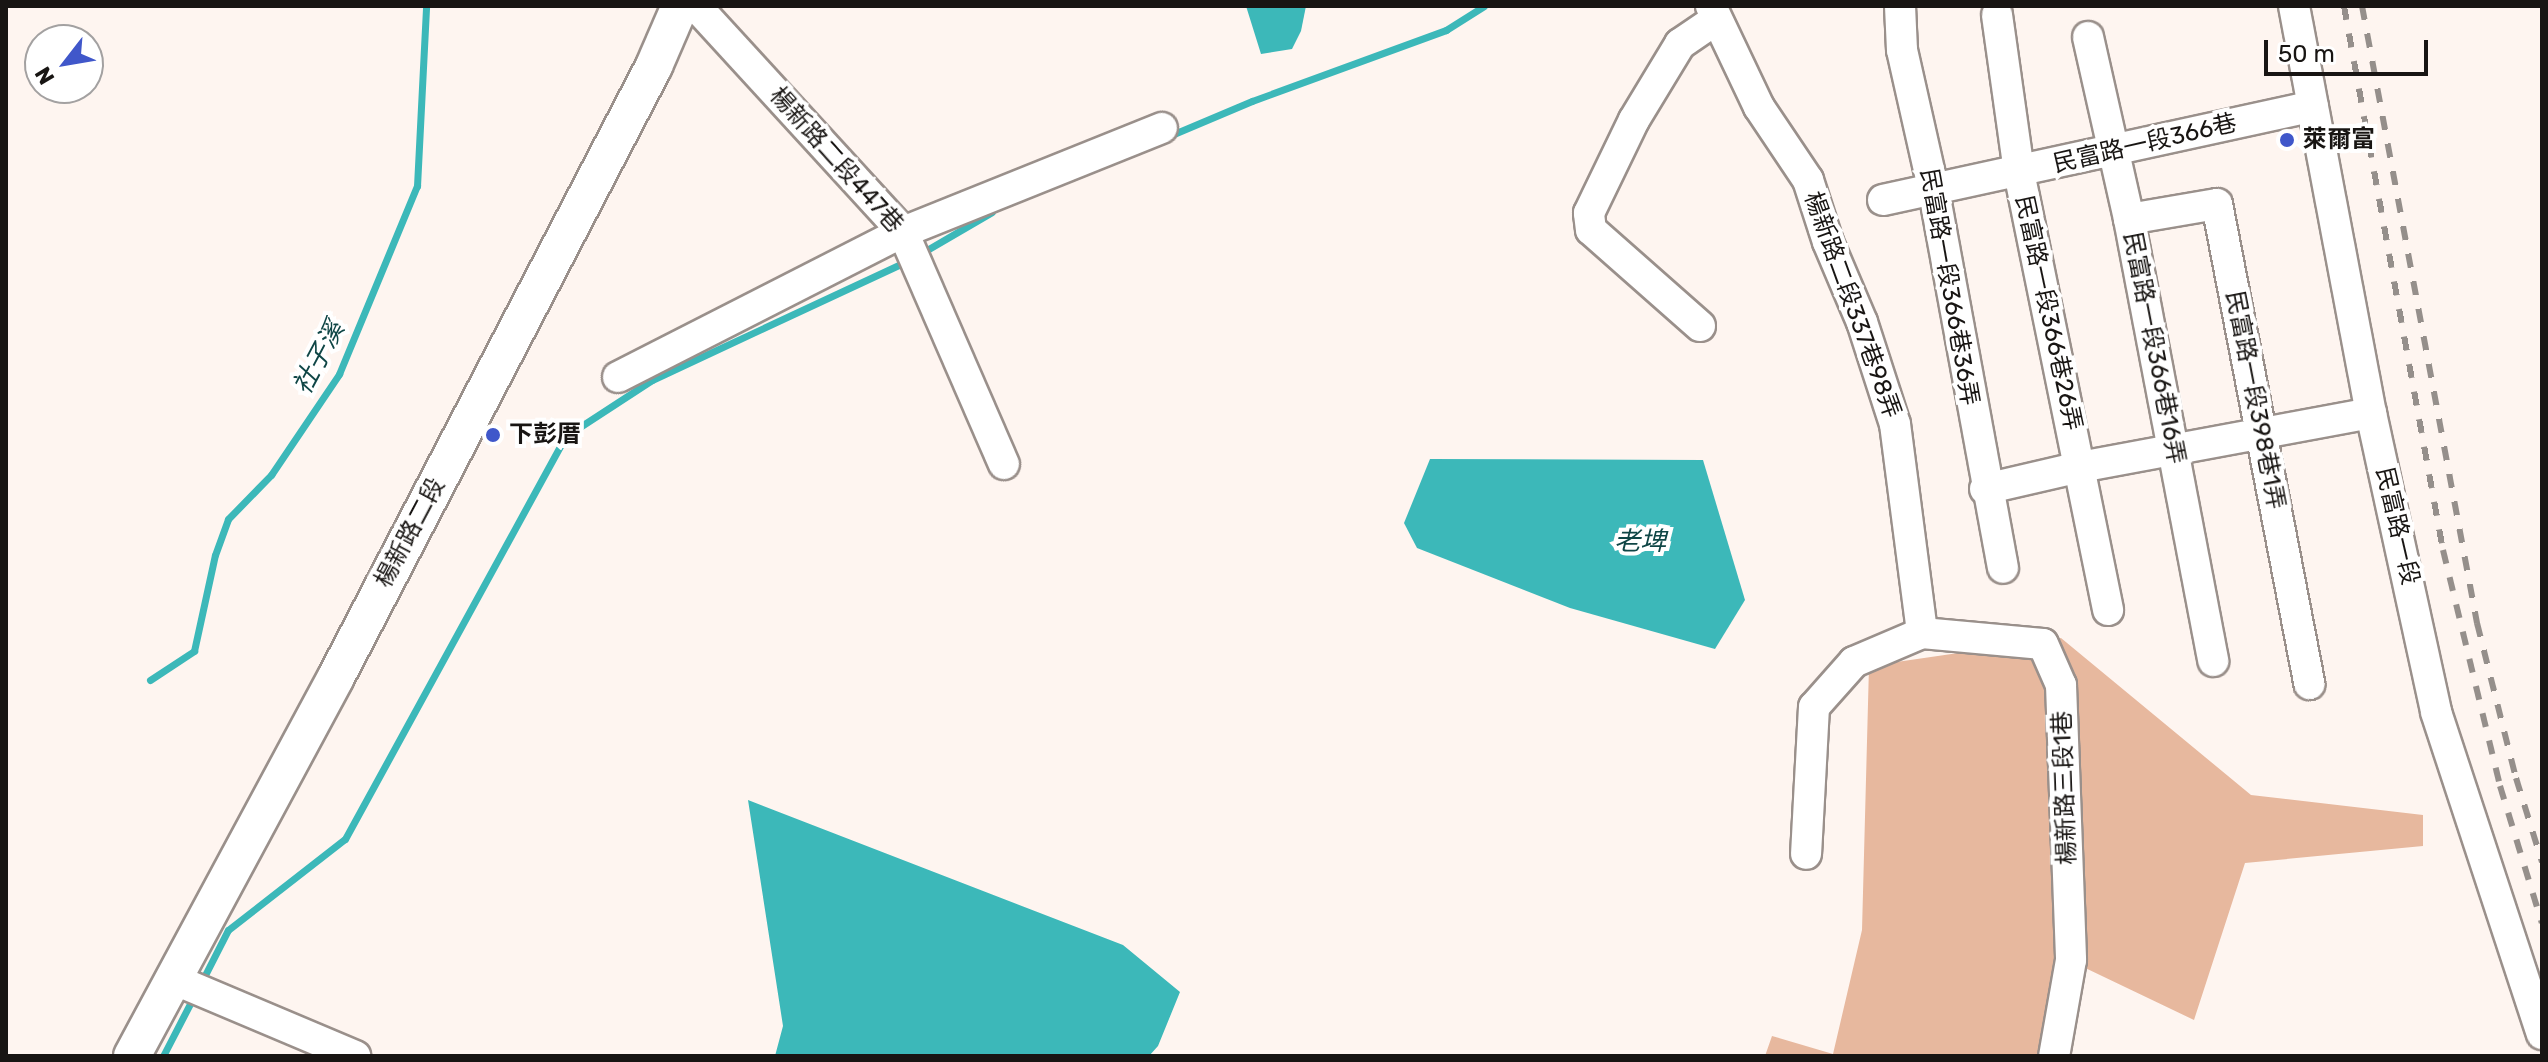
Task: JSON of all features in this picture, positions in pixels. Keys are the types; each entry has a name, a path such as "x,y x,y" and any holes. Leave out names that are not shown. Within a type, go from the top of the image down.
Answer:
{"main road":[{"name":"楊新路二段","path":"132,1056 336,677 654,66 680,6"}],"street":[{"name":"楊新路二段447巷","path":"696,6 903,232 1004,464"},
{"name":"民富路一段366巷36弄","path":"1900,6 1902,50 1934,192 1985,489 2003,568"},
{"name":"民富路一段","path":"2294,6 2371,413 2446,751 2542,1034"},
{"path":"1700,326 1591,230 1589,213 1634,120 1680,44 1713,13"},
{"name":"楊新路二段337巷98弄","path":"1713,13 1759,107 1808,180 1862,322 1895,424 1922,633"},
{"name":"民富路一段366巷26弄","path":"1997,15 2019,172 2108,610"},
{"name":"民富路一段366巷16弄","path":"2088,37 2129,219 2213,661"},
{"name":"民富路一段366巷","path":"1883,200 1934,192 2313,106"},
{"path":"618,377 903,232 1162,128"},
{"name":"民富路一段398巷1弄","path":"2129,219 2217,204 2309,684"},
{"path":"1985,489 2080,467 2371,413"},
{"path":"1806,854 1814,707 1854,662 1922,633"},
{"name":"楊新路三段1巷","path":"1922,633 2043,644 2061,685 2071,960 2054,1056"},
{"path":"173,979 355,1056"}],"shaded area":[{"path":"2061,638 2251,795 2423,815 2423,846 2245,863 2194,1020 2079,965 2068,1056 1765,1056 1772,1036 1833,1054 1862,930 1869,666"}],"water":[{"path":"1246,6 1306,6 1301,31 1292,49 1261,54"},
{"name":"老埤","path":"1430,459 1703,460 1745,600 1715,649 1570,608 1417,548 1404,523"},
{"path":"748,800 1123,945 1180,992 1158,1046 1149,1056 775,1056 783,1026"}],"waterway":[{"name":"社子溪","path":"150,680 194,651 215,555 228,519 271,475 339,374 417,186 426,6"},
{"path":"1169,136 1252,101 1446,30 1484,6"},
{"path":"920,254 992,212"},
{"path":"202,981 228,930 345,839 566,436 652,380 909,260"},
{"path":"163,1056 194,996"}],"railway":[{"path":"2344,6 2443,550 2500,786 2542,923"},
{"path":"2362,6 2477,623 2516,778 2542,862"}],"place":[{"name":"萊爾富","path":"2287,140"},
{"name":"下彭厝","path":"493,435"}]}
